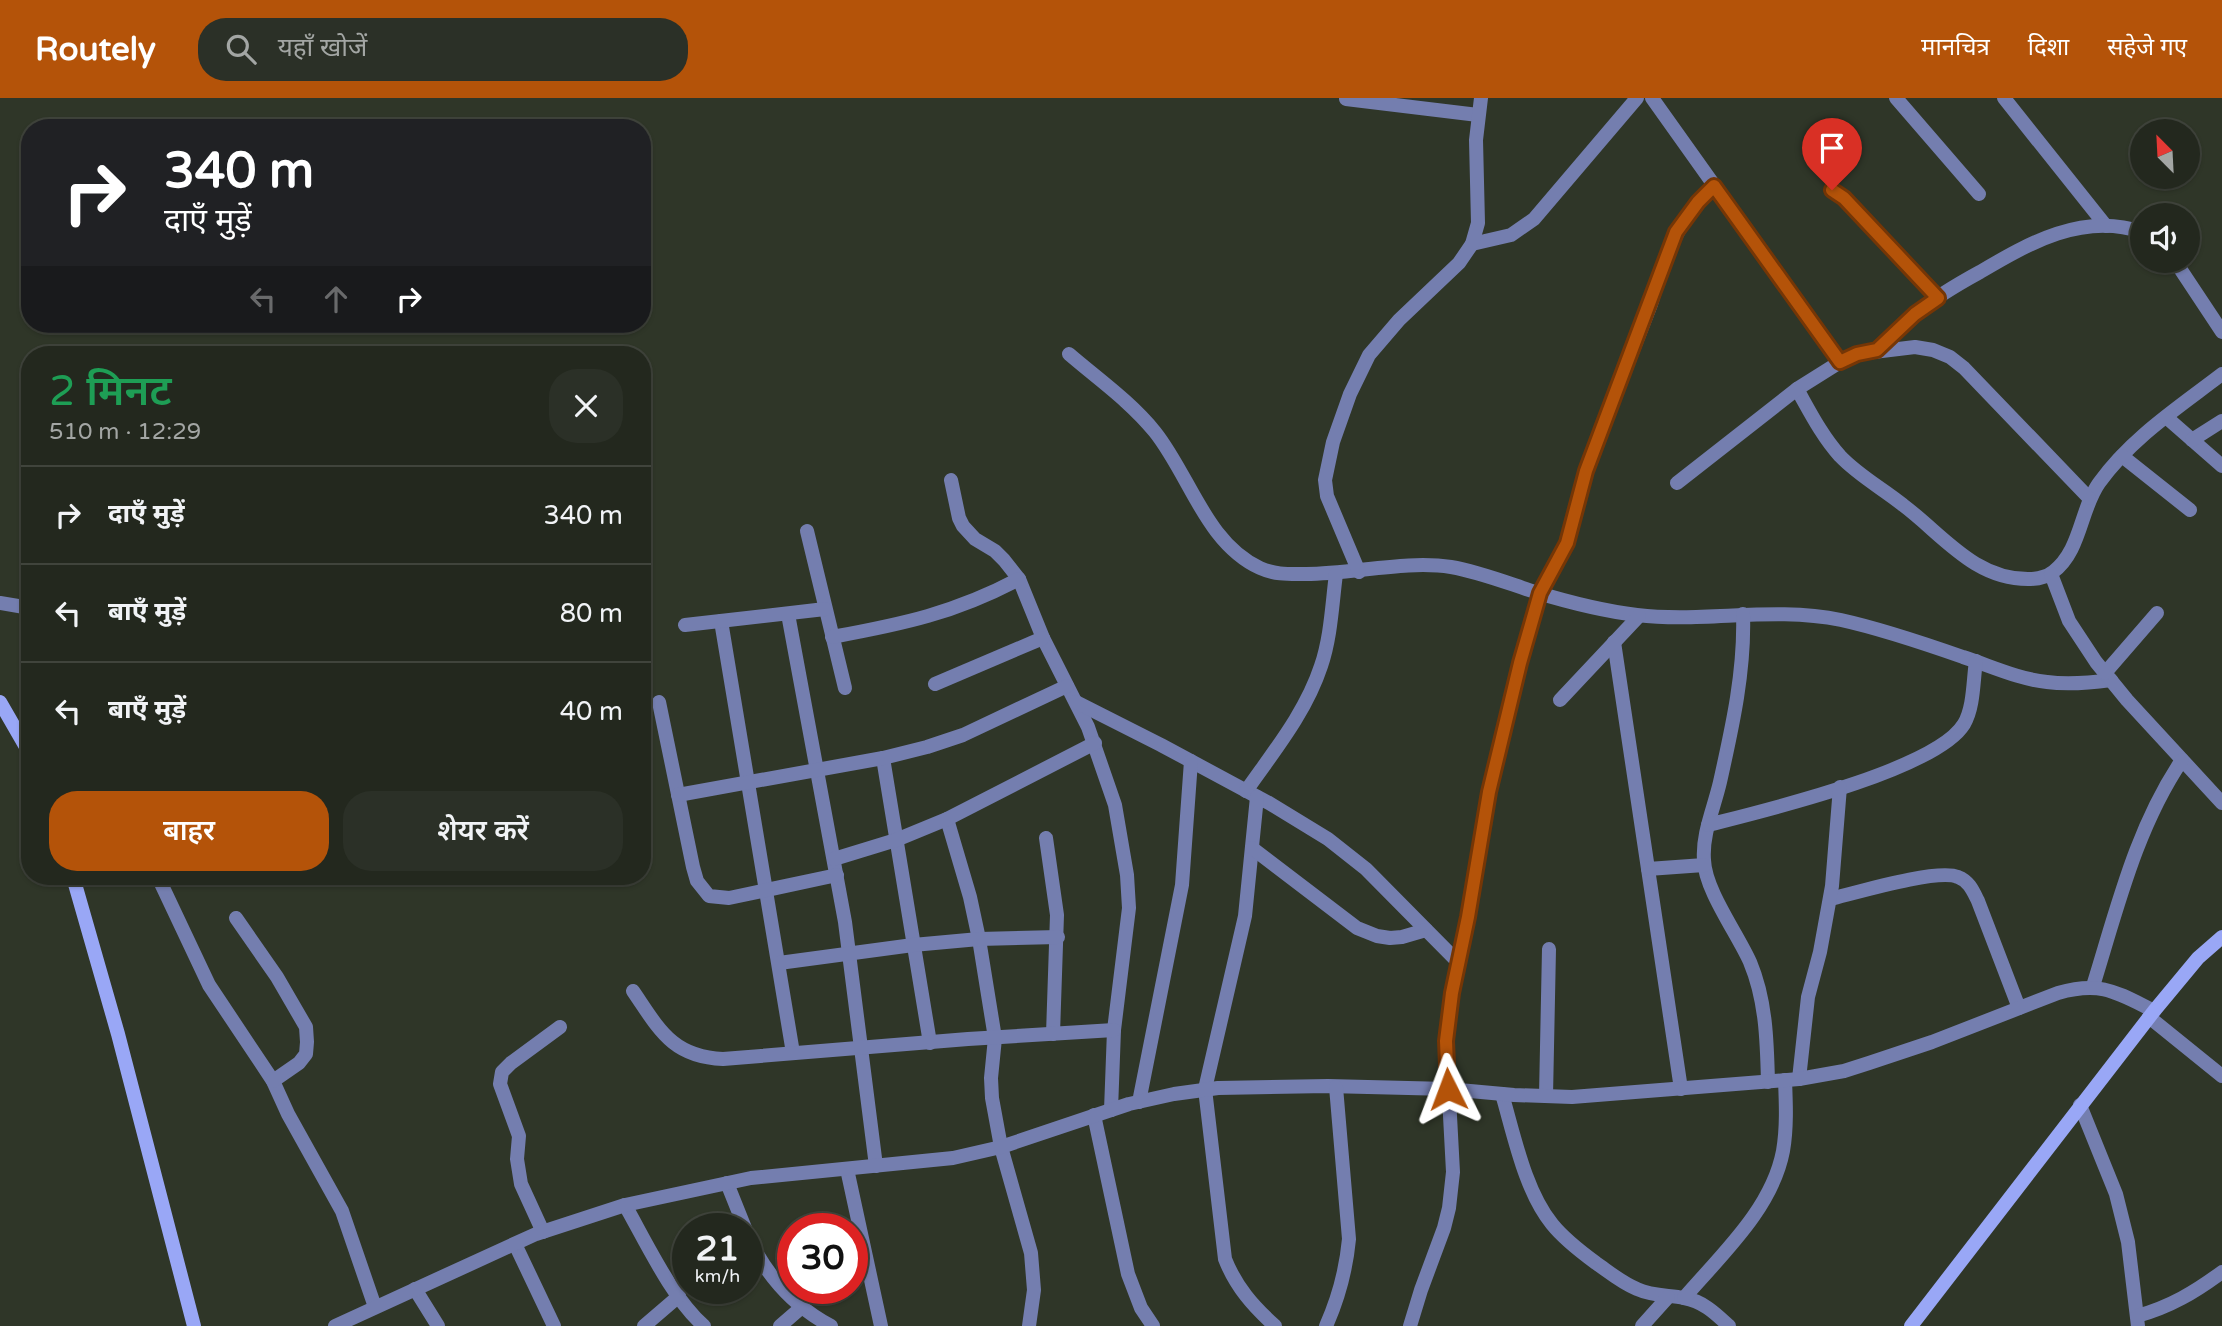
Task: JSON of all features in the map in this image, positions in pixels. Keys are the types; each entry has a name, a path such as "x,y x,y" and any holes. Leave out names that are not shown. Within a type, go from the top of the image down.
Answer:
{"street":[{"path":"1359,572 1327,496 1325,480 1333,442 1350,394 1369,355 1399,320 1459,263 1472,244 1478,223 1476,160 1481,98"},
{"path":"1472,244 1511,235 1534,219 1637,98"},
{"path":"1896,98 1979,194"},
{"path":"2004,98 2105,226"},
{"path":"1346,99 1478,115"},
{"path":"1660,101 1714,186 1840,362"},
{"path":"1410,1326 1449,1208 1453,1172 1446,1041 1452,993 1498,753 1540,593 1567,543 1586,471 1651,304 1667,253 1686,217 1714,186"},
{"path":"1832,190 1844,198 1938,298"},
{"path":"1877,350 1915,314 2020,248 2053,234 2080,227 2130,228"},
{"path":"2183,273 2222,332"},
{"path":"1677,483 1797,389 1840,362 1857,354 1877,350 1915,347 1950,357 1985,388 2089,498"},
{"path":"1069,354 1138,413 1168,448 1216,530 1230,548 1244,560 1264,570 1282,574 1336,574 1398,567 1449,567 1604,610 1639,615 1668,617 1766,613 1838,619 1882,630 2025,678 2084,684 2108,677 2157,613"},
{"path":"1797,389 1823,434 1841,457 1870,483 1900,503 1934,529 1965,558 1983,569 2002,576 2036,579 2051,574 2063,563 2070,552 2089,498 2122,456 2144,434 2222,373"},
{"path":"2166,417 2222,466"},
{"path":"2192,440 2222,421"},
{"path":"2122,456 2190,510"},
{"path":"951,480 963,526 975,539 1004,559 1019,579 1043,638 1095,743 1115,805 1127,875 1129,908 1114,1030 1111,1110"},
{"path":"807,531 845,688"},
{"path":"1275,1326 1243,1294 1226,1259 1205,1089 1240,938 1252,848 1251,794 1316,681 1328,639 1336,574"},
{"path":"2051,574 2069,621 2108,677 2222,803"},
{"path":"832,637 940,614 1019,579"},
{"path":"0,603 21,606"},
{"path":"685,625 825,609"},
{"path":"788,614 834,859 876,1166"},
{"path":"1743,614 1744,637 1739,683 1703,851 1704,865 1715,895 1750,962 1757,982 1767,1029 1768,1082"},
{"path":"1560,700 1639,615"},
{"path":"720,621 793,1053"},
{"path":"935,684 1043,638"},
{"path":"1614,642 1681,1089"},
{"path":"1708,825 1793,803 1926,755 1953,736 1963,725 1969,713 1976,662"},
{"path":"678,795 883,758 962,734 1067,686"},
{"path":"0,702 21,738"},
{"path":"659,702 693,867 697,881 709,896 729,898 767,888 836,876"},
{"path":"1076,702 1191,761 1311,828 1347,853 1459,963"},
{"path":"834,859 897,840 947,819 1095,743"},
{"path":"883,758 930,1043"},
{"path":"2093,986 2140,839 2164,787 2182,760"},
{"path":"1139,1102 1182,885 1191,761"},
{"path":"1684,1298 1751,1219 1779,1168 1792,1079 1830,899 1840,787"},
{"path":"947,819 970,897 979,939 995,1038 992,1098 1001,1147 1031,1253 1034,1290 1029,1326"},
{"path":"1046,838 1054,880 1058,937 1053,1034"},
{"path":"1252,848 1357,928 1390,938 1426,930"},
{"path":"1648,869 1704,865"},
{"path":"1830,899 1929,876 1956,875 1972,888 2019,1008"},
{"path":"75,885 118,1034 194,1326"},
{"path":"162,885 216,998 258,1055 342,1211 375,1307"},
{"path":"236,918 284,988 306,1027 306,1054 299,1063 273,1081"},
{"path":"779,963 913,945 979,939 1058,937"},
{"path":"1911,1326 2151,1014 2198,958 2222,937"},
{"path":"1546,1096 1549,949"},
{"path":"335,1326 543,1232 625,1205 751,1178 953,1158 1001,1147 1139,1102 1205,1089 1448,1089 1572,1097 1768,1082 1844,1071 1933,1042 2058,993 2093,986 2114,990 2151,1014 2222,1076"},
{"path":"633,991 664,1034 683,1050 694,1055 723,1059 1114,1030"},
{"path":"543,1232 521,1184 518,1171 519,1136 500,1084 502,1072 511,1063 560,1027"},
{"path":"1326,1326 1339,1298 1349,1239 1336,1087"},
{"path":"1502,1094 1533,1191 1552,1225 1587,1256 1637,1289 1684,1298 1707,1307 1729,1326"},
{"path":"2080,1105 2116,1194 2128,1242 2137,1321 2178,1302 2222,1272"},
{"path":"1094,1115 1125,1263 1141,1308 1153,1326"},
{"path":"847,1169 881,1326"},
{"path":"727,1183 739,1213"},
{"path":"625,1205 672,1284"},
{"path":"515,1244 554,1326"},
{"path":"763,1264 775,1281 802,1307 831,1326"},
{"path":"415,1289 438,1326"},
{"path":"1642,1326 1668,1297"},
{"path":"645,1326 672,1302"},
{"path":"686,1304 704,1326"},
{"path":"779,1326 802,1307"}],"route":[{"path":"1448,1089 1446,1041 1452,993 1489,792 1520,663 1540,593 1572,531 1580,488 1676,232 1698,202 1714,186 1840,362 1857,354 1877,350 1915,314 1938,298 1844,198 1832,190"}]}
